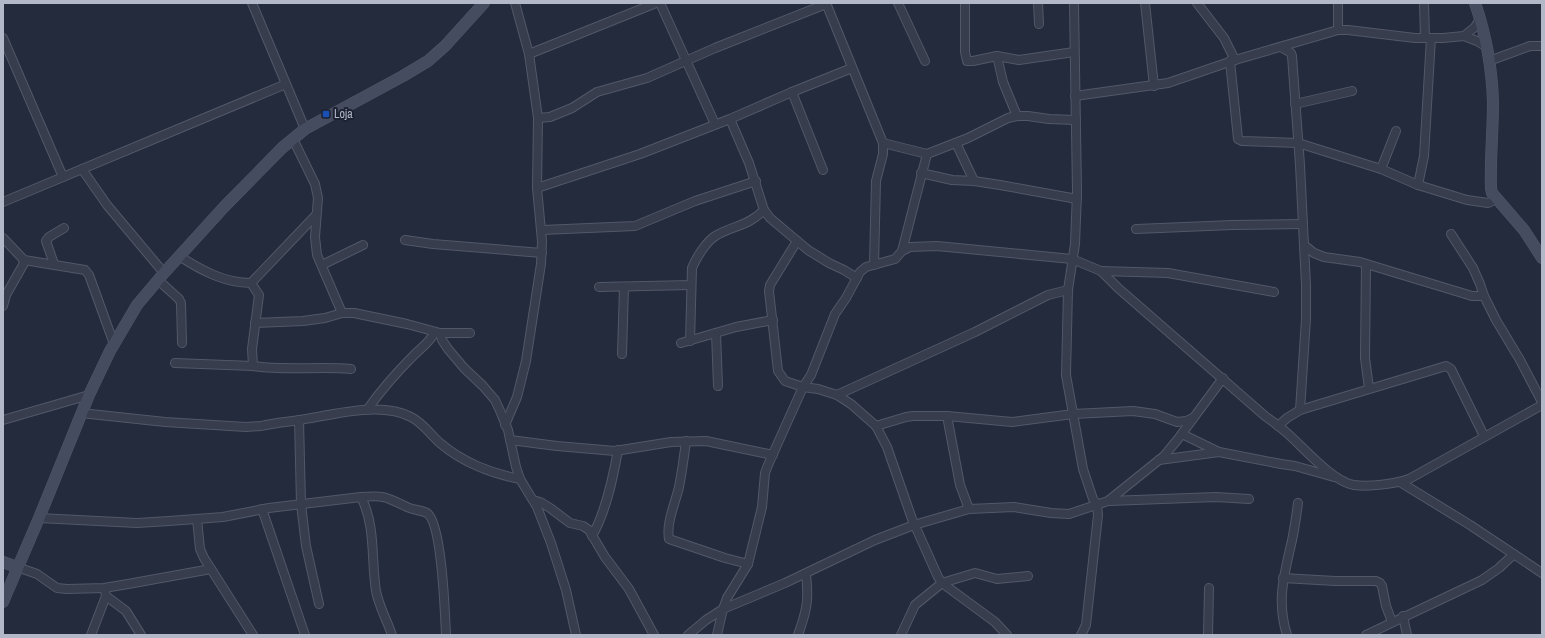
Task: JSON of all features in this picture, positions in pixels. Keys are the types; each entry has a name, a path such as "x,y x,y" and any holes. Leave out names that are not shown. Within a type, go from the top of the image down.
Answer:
{"street":[{"path":"252,3 304,129"},
{"path":"3,602 89,395 114,344 137,305 179,256 266,162 304,129 403,76 428,60 445,46 484,3"},
{"path":"506,425 517,397 526,361 542,253 542,230 537,188 538,118 529,54 515,3"},
{"path":"529,54 656,3"},
{"path":"660,3 715,124"},
{"path":"538,118 550,117 572,108 597,92 647,78 687,62 715,48 826,3 883,143 883,154 876,181 874,265"},
{"path":"898,3 925,61"},
{"path":"964,3 966,60 973,61 997,56 1019,60 1074,52"},
{"path":"1038,3 1039,24"},
{"path":"1146,3 1154,86"},
{"path":"1198,3 1224,38 1233,61 1238,139 1242,141 1298,144 1381,169 1418,184 1482,203 1488,203 1497,199"},
{"path":"1338,3 1338,30"},
{"path":"1418,184 1424,156 1428,38 1424,3"},
{"path":"1475,3 1487,48 1493,104 1492,193 1524,230 1542,258"},
{"path":"1074,4 1076,199 1075,244 1068,290 1066,375 1083,469 1093,499 1097,504 1098,522 1086,625 1081,635"},
{"path":"1464,36 1475,27 1480,19"},
{"path":"1074,96 1168,83 1233,61 1338,30 1428,38 1464,36 1477,41 1487,48"},
{"path":"3,38 63,177"},
{"path":"1489,61 1530,46 1542,46"},
{"path":"1281,47 1292,56 1303,224 1306,319 1300,410"},
{"path":"997,56 1003,82 1018,116"},
{"path":"537,188 640,154 730,119 852,68"},
{"path":"3,202 286,84"},
{"path":"1295,104 1352,91"},
{"path":"792,92 823,170"},
{"path":"883,143 927,154 968,138 1008,118 1028,116 1049,119 1076,120"},
{"path":"730,119 749,163 764,210 770,218 797,241 829,263 857,278"},
{"path":"1381,169 1396,131"},
{"path":"293,139 315,184 318,198 316,215 317,255 342,313"},
{"path":"956,142 974,181"},
{"path":"902,251 927,154"},
{"path":"82,169 107,205 179,299 181,303 182,343"},
{"path":"921,173 952,180 974,181 1076,199"},
{"path":"542,230 635,226 695,201 756,182"},
{"path":"690,341 692,268 695,261 715,236 748,223 764,210"},
{"path":"251,283 316,215"},
{"path":"1136,230 1232,225 1303,224"},
{"path":"54,264 46,241 49,237 64,228"},
{"path":"1177,422 1182,433 1219,452 1295,466 1338,478 1353,485 1374,485 1400,482 1422,473 1446,457 1542,404 1520,360 1504,335 1484,296 1473,268 1451,234"},
{"path":"3,238 24,260 82,269 87,272 114,344"},
{"path":"405,240 433,244 542,253"},
{"path":"797,241 770,285 769,291 778,371 785,381 837,395 851,404 876,426 887,447 914,525 938,578 942,583 995,622 1007,635"},
{"path":"322,265 363,245"},
{"path":"1304,245 1314,253 1324,257 1366,264 1472,296 1484,296"},
{"path":"717,635 727,598 748,564 762,507 765,473 803,387 810,375 830,324 863,269 895,259 902,251 910,247 937,246 1072,259 1101,271 1168,273 1274,292"},
{"path":"179,256 198,268 220,277 236,282 251,283"},
{"path":"3,306 6,295 23,265 24,260"},
{"path":"1366,264 1364,358 1369,388"},
{"path":"1101,271 1118,288 1338,478"},
{"path":"251,283 258,295 252,349 253,366"},
{"path":"599,287 691,285"},
{"path":"622,354 624,287"},
{"path":"837,395 975,332 1048,296 1068,290"},
{"path":"255,323 303,321 325,318 342,313 354,313 373,316 438,333 470,333"},
{"path":"681,344 736,327 773,320"},
{"path":"438,333 448,349 495,400 506,425 520,479 533,500 559,565 576,635"},
{"path":"367,410 378,394 415,354 438,333"},
{"path":"716,333 718,386"},
{"path":"175,363 253,366 270,369 328,367 351,369"},
{"path":"1278,426 1300,410 1446,366 1449,367 1484,436"},
{"path":"810,375 818,389"},
{"path":"1108,501 1158,460 1182,433 1222,378"},
{"path":"3,420 89,395"},
{"path":"81,413 165,422 246,427 367,410 386,410 410,416 420,422 440,443 458,456 496,473 520,479"},
{"path":"876,426 906,417 947,416 1012,422 1073,414 1140,412 1155,414 1177,422 1186,421 1194,417"},
{"path":"947,416 960,485 969,509"},
{"path":"299,420 301,504 306,546 319,604"},
{"path":"510,440 578,448 618,450 686,441 706,441 773,455"},
{"path":"686,441 679,486 670,522 668,534 669,540 748,564"},
{"path":"592,536 597,528 610,489 618,450"},
{"path":"1158,460 1219,452"},
{"path":"1400,482 1470,525 1542,573"},
{"path":"39,518 136,524 223,517 262,509 361,497 386,496 406,506 427,513 434,522 441,567 446,635"},
{"path":"361,497 368,513 376,591 379,605 392,635"},
{"path":"688,635 706,620 723,609 806,574 875,540 914,525 969,509 1014,507 1051,513 1070,514 1108,501 1216,497 1249,499"},
{"path":"533,500 550,508 570,523 583,526 589,530 605,557 629,589 654,635"},
{"path":"1287,635 1281,605 1283,578 1298,503"},
{"path":"262,509 305,635"},
{"path":"197,519 200,549 253,635"},
{"path":"1366,635 1403,616 1482,580 1499,568 1514,554"},
{"path":"3,562 37,574 62,589 105,592 211,569"},
{"path":"900,635 915,605 942,583 975,573 997,579 1028,576"},
{"path":"798,635 805,617 808,596 806,574"},
{"path":"1283,578 1335,581 1376,581 1382,586 1386,606 1392,622"},
{"path":"1208,635 1209,588"},
{"path":"91,635 105,592"},
{"path":"105,592 126,611 141,635"},
{"path":"1403,616 1408,635"}],"place":[{"name":"Loja","path":"326,114"}]}
